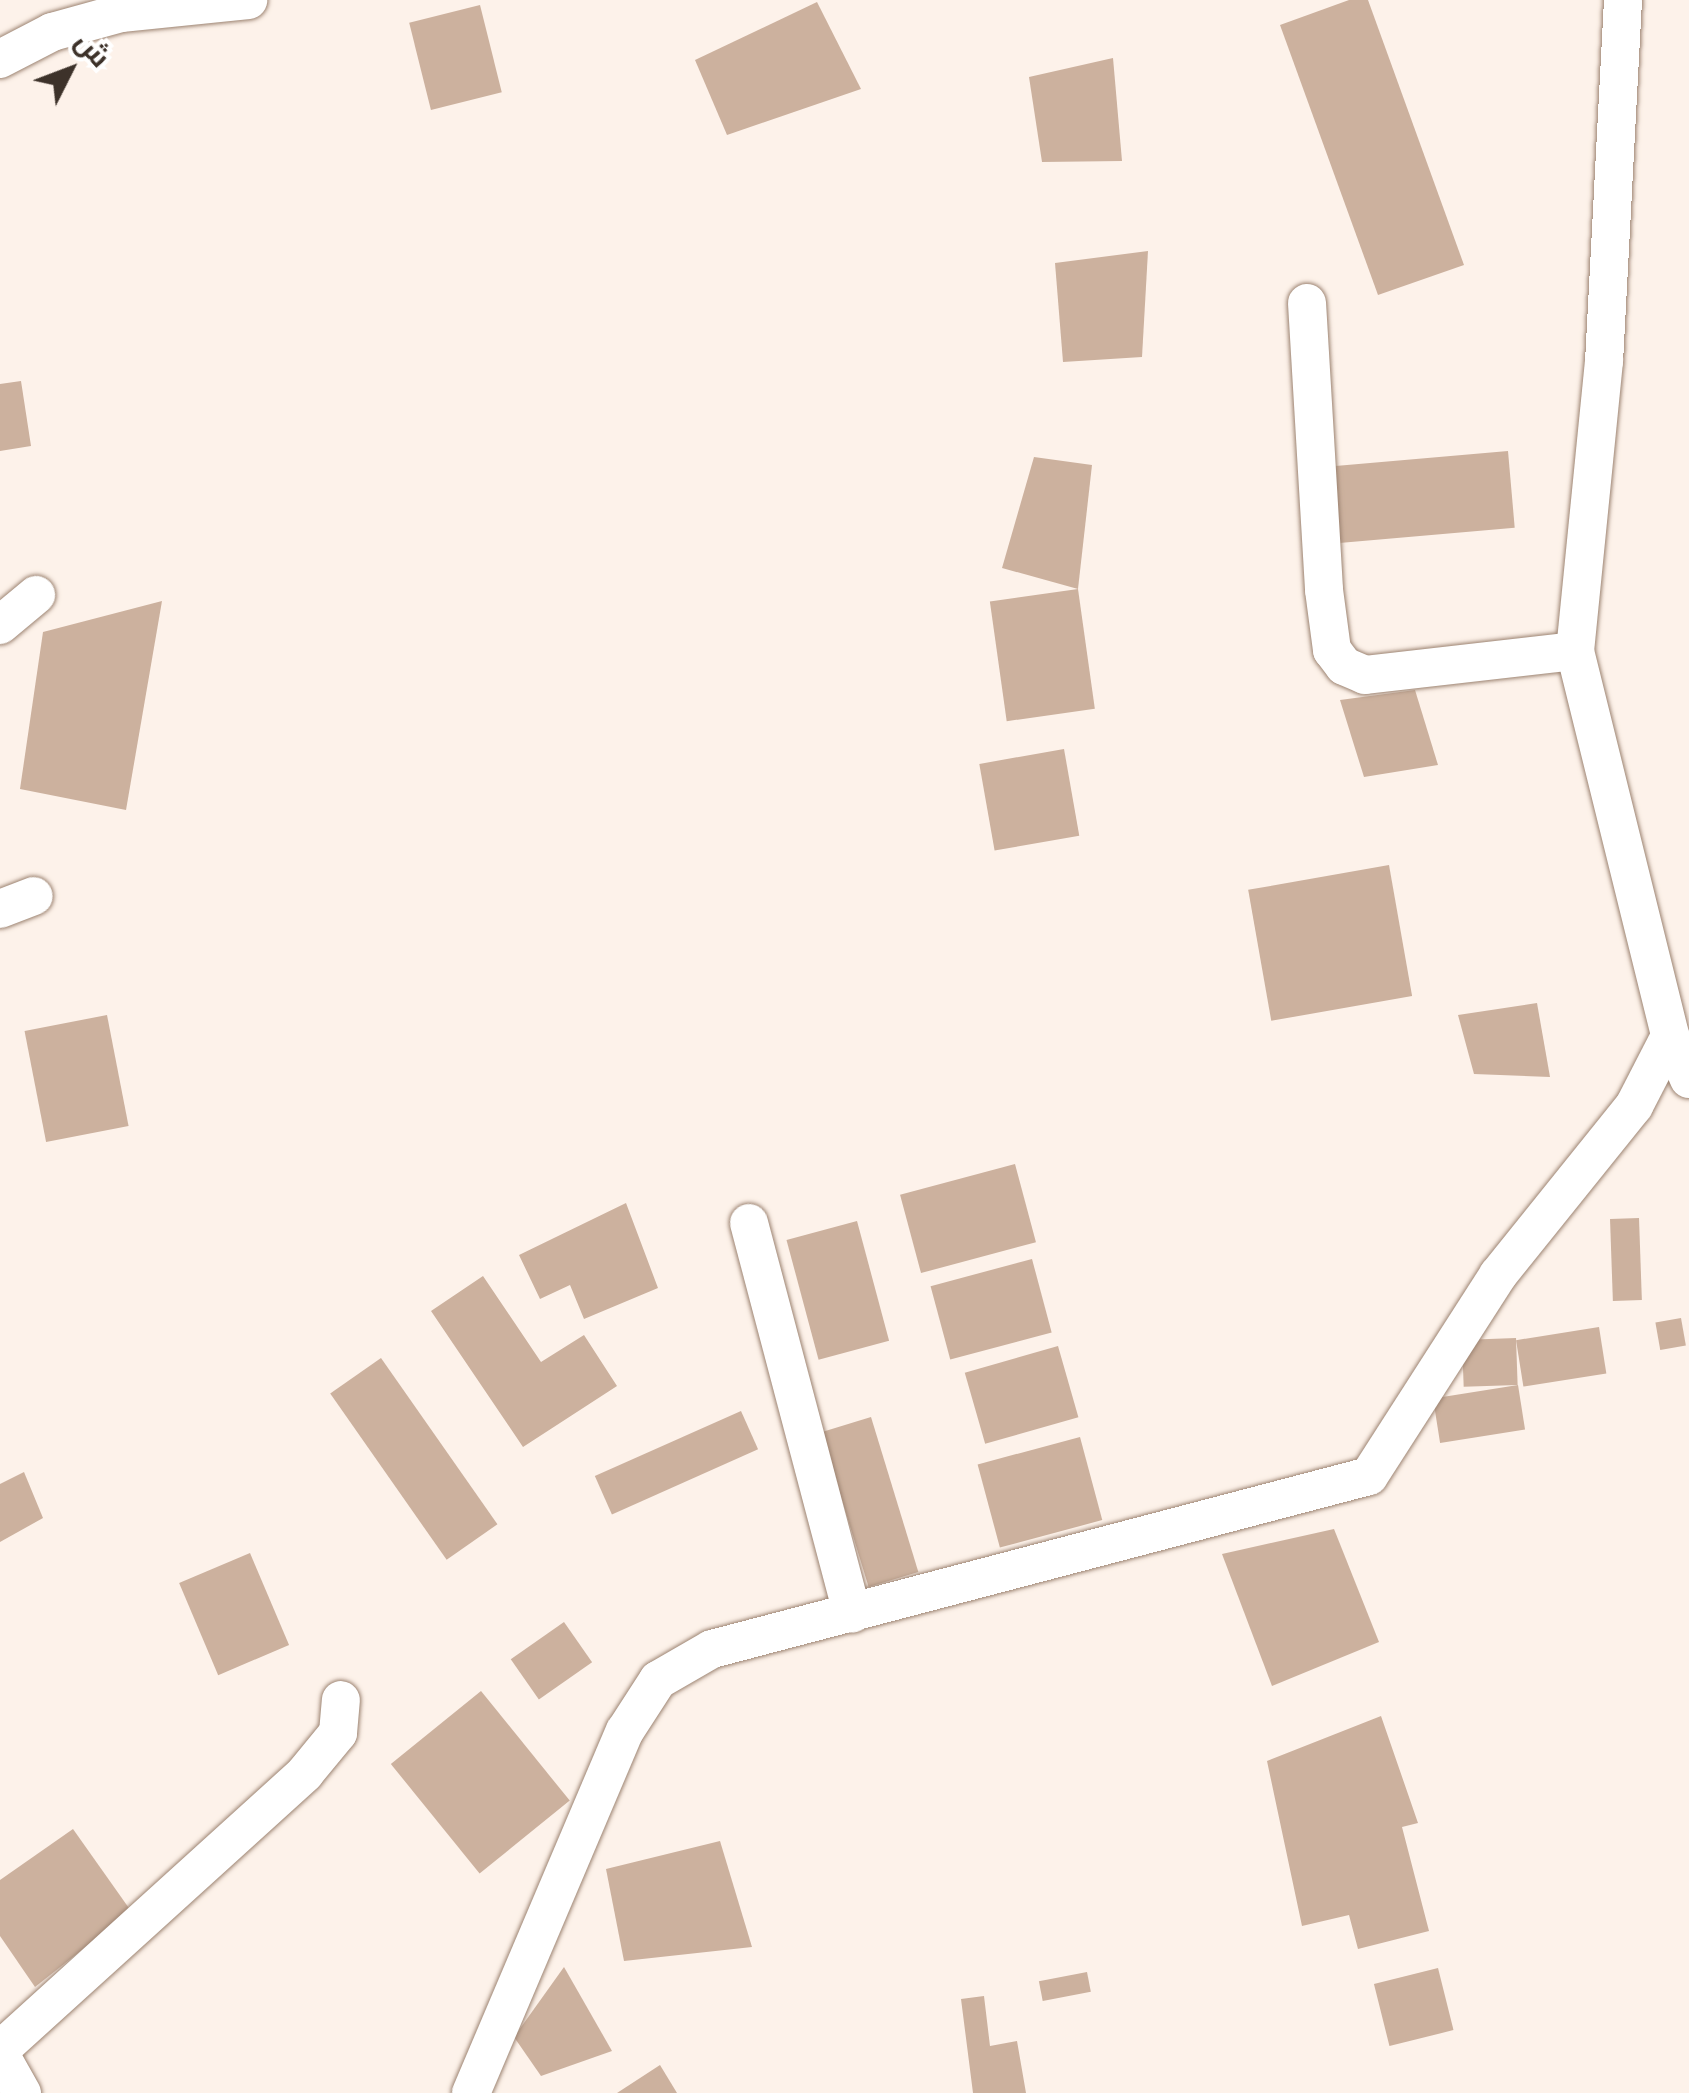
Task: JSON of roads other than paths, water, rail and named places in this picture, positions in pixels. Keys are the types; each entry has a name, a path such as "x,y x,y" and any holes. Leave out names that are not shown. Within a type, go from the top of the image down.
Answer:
{"street":[{"path":"0,59 51,16 248,0"},
{"path":"1622,0 1604,361 1574,650 1670,1036 1689,1080"},
{"path":"1308,303 1324,590 1338,658 1365,675 1574,650"},
{"path":"0,625 36,595"},
{"path":"471,2093 626,1732 658,1680 712,1649 1369,1476 1498,1275 1634,1106 1670,1036"},
{"path":"749,1223 852,1614"},
{"path":"22,2093 0,2052 304,1772 338,1733 341,1700"}]}
